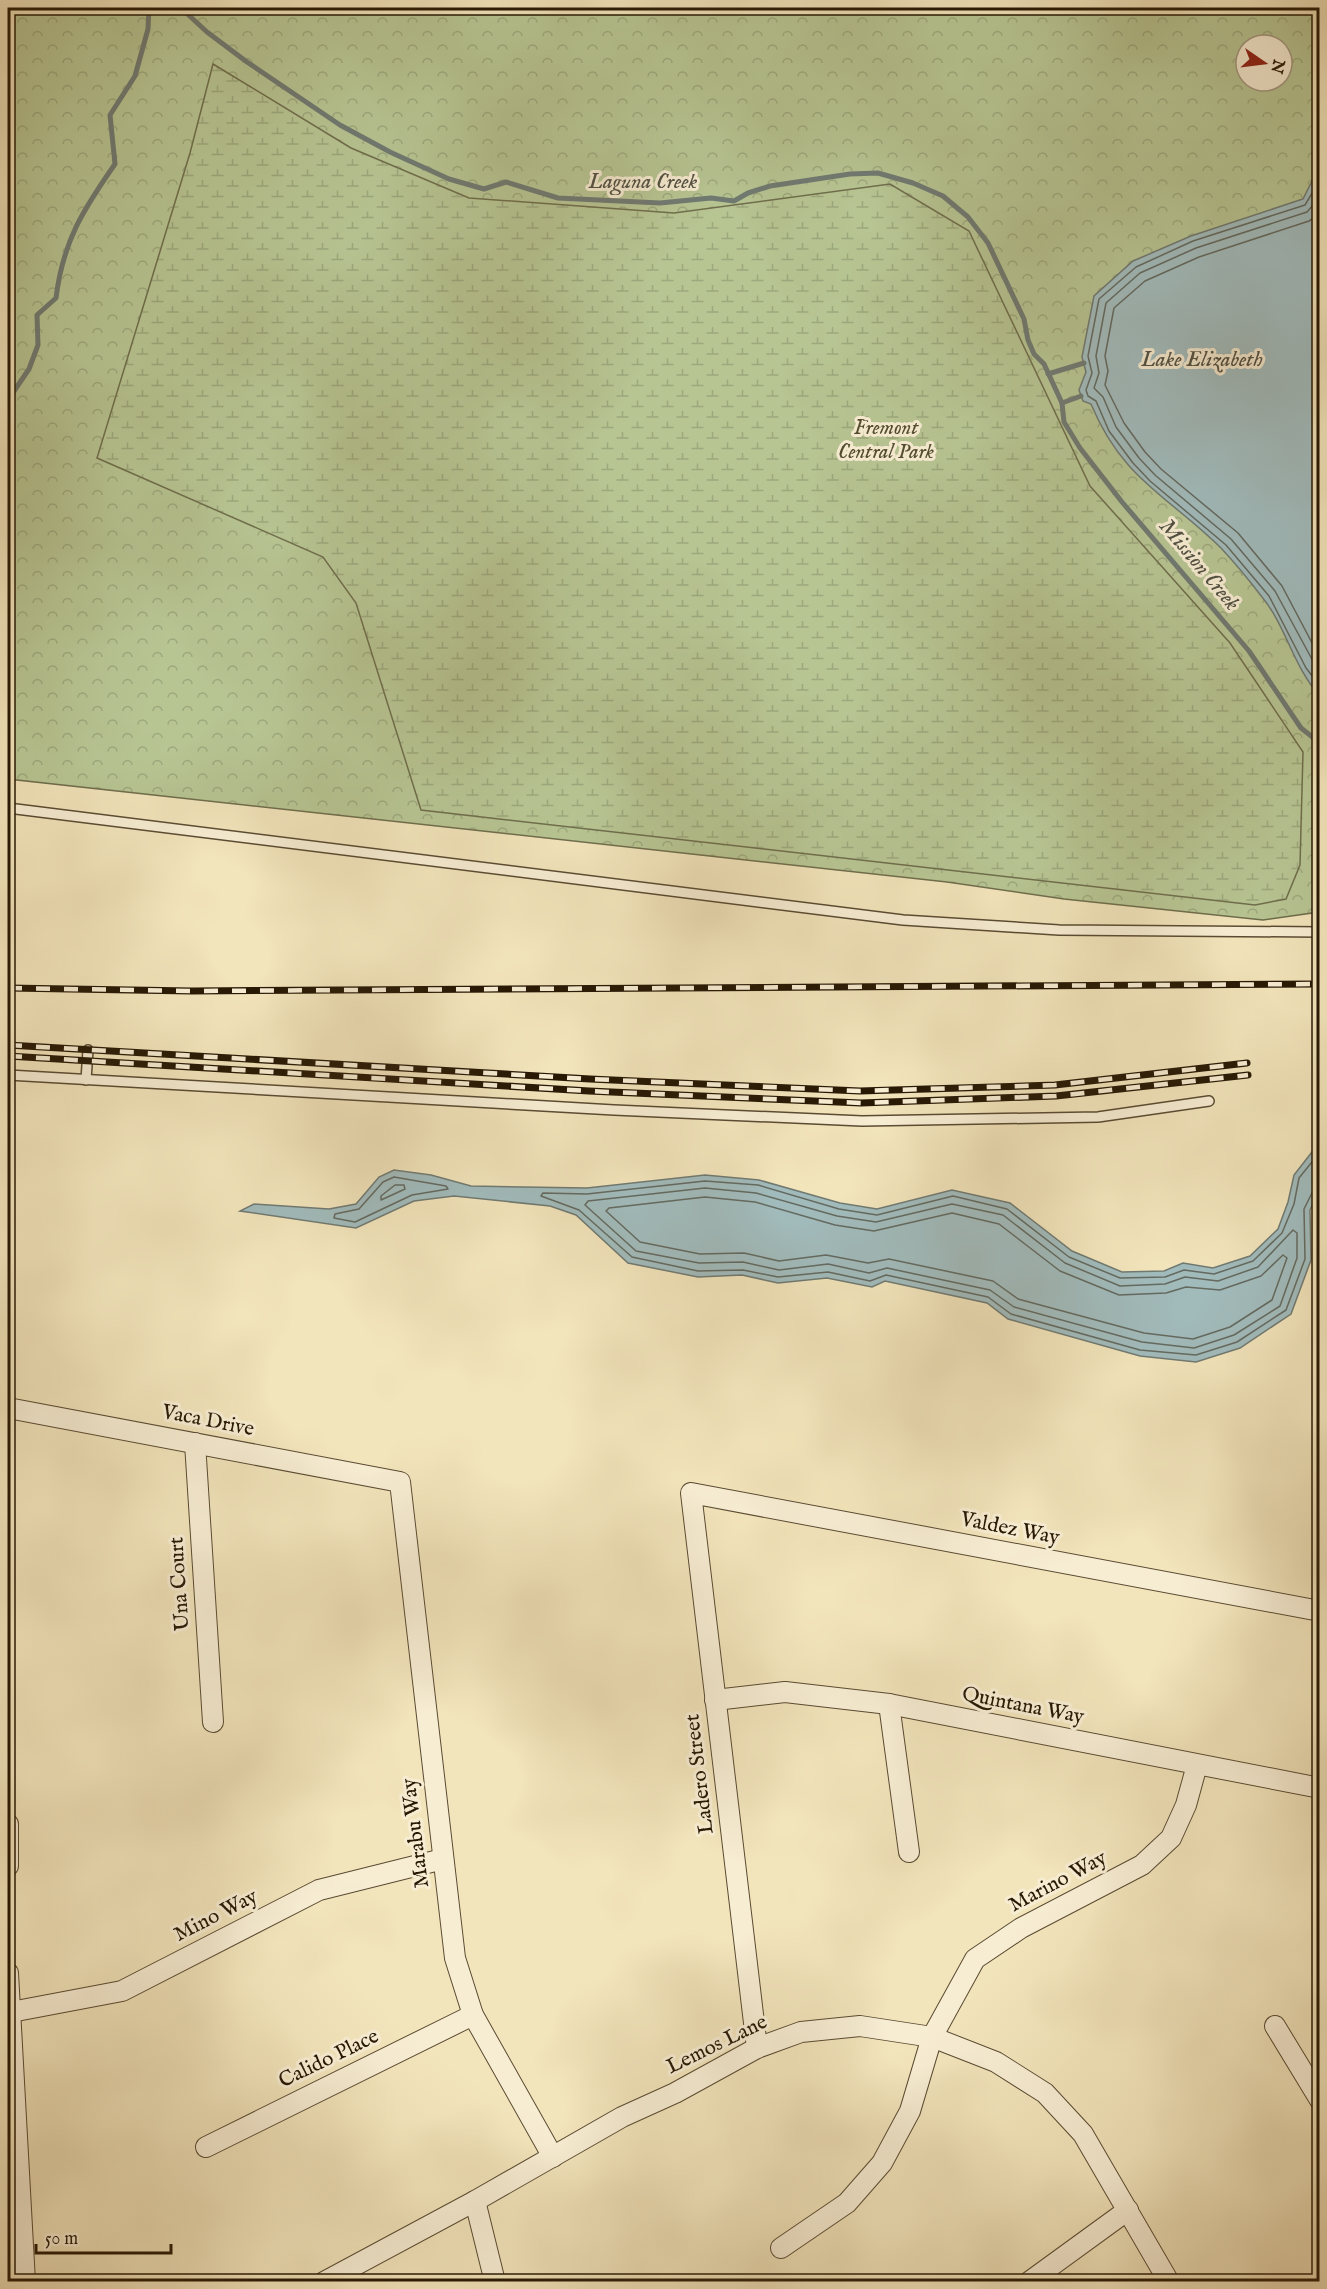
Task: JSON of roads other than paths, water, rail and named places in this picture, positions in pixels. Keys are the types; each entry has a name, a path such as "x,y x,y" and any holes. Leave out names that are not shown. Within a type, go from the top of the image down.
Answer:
{"street":[{"name":"Vaca Drive","path":"8,1408 400,1482"},
{"name":"Una Court","path":"195,1443 213,1722"},
{"name":"Marabu Way","path":"400,1482 455,1958 473,2015 553,2157"},
{"name":"Valdez Way","path":"691,1493 1320,1611"},
{"name":"Ladero Street","path":"691,1493 757,2048"},
{"name":"Quintana Way","path":"715,1700 785,1692 889,1704 1197,1766 1320,1788"},
{"path":"889,1704 909,1852"},
{"name":"Marino Way","path":"782,2248 847,2203 882,2163 910,2111 932,2037 975,1959 1021,1928 1142,1865 1171,1838 1186,1805 1197,1766"},
{"path":"8,1824 8,1866"},
{"name":"Mino Way","path":"10,2012 122,1991 319,1890 443,1859"},
{"path":"8,1973 25,2282"},
{"name":"Calido Place","path":"206,2147 473,2015"},
{"name":"Lemos Lane","path":"324,2282 475,2201 622,2117 675,2093 757,2048 801,2032 860,2026 932,2037 996,2062 1045,2093 1083,2134 1169,2282"},
{"path":"1275,2026 1320,2100"},
{"path":"475,2201 495,2282"},
{"path":"1029,2282 1128,2210"}],"lane":[{"path":"8,808 903,920 1059,930 1320,932"},
{"path":"86,1080 88,1050"},
{"path":"8,1075 603,1109 862,1121 1098,1117 1209,1101"}],"water":[{"name":"Lake Elizabeth","path":"1319,167 1319,695 1302,672 1277,620 1257,591 1221,548 1132,469 1103,430 1091,404 1083,401 1079,390 1086,372 1082,357 1094,296 1133,261 1191,236 1303,199"},
{"path":"1319,1143 1319,1192 1310,1210 1311,1260 1291,1314 1240,1348 1196,1362 1140,1356 1008,1319 987,1303 885,1281 872,1287 827,1278 778,1283 742,1275 698,1277 628,1263 576,1215 550,1206 454,1196 414,1201 356,1228 240,1211 254,1204 329,1209 356,1204 379,1177 394,1170 431,1175 471,1186 587,1188 705,1175 759,1180 840,1203 877,1209 952,1190 1010,1203 1072,1251 1122,1272 1164,1271 1183,1263 1213,1268 1250,1256 1278,1229 1288,1202 1294,1175"}],"waterway":[{"path":"8,400 29,369 38,345 37,315 56,298 64,259 76,227 93,196 115,164 110,115 135,76 148,29 149,8"},
{"name":"Laguna Creek","path":"181,8 207,32 247,62 340,125 390,152 449,179 484,189 506,182 558,198 660,203 711,198 734,201 748,193 770,186 850,174 878,173 913,183 943,196 968,217 988,243 1024,319 1028,340 1034,354 1044,364 1062,403 1064,422 1080,448 1122,502 1249,651 1301,728 1320,743"},
{"path":"1048,374 1084,363"},
{"path":"1062,403 1081,396"}],"railway":[{"path":"8,988 192,991 1320,984"},
{"path":"8,1045 590,1079 860,1091 1055,1085 1247,1063"},
{"path":"8,1056 589,1091 861,1103 1056,1096 1248,1075"}],"park label":[{"name":"Fremont Central Park","path":"886,440"}],"water label":[{"name":"Mission Creek","path":"1199,565"}]}
